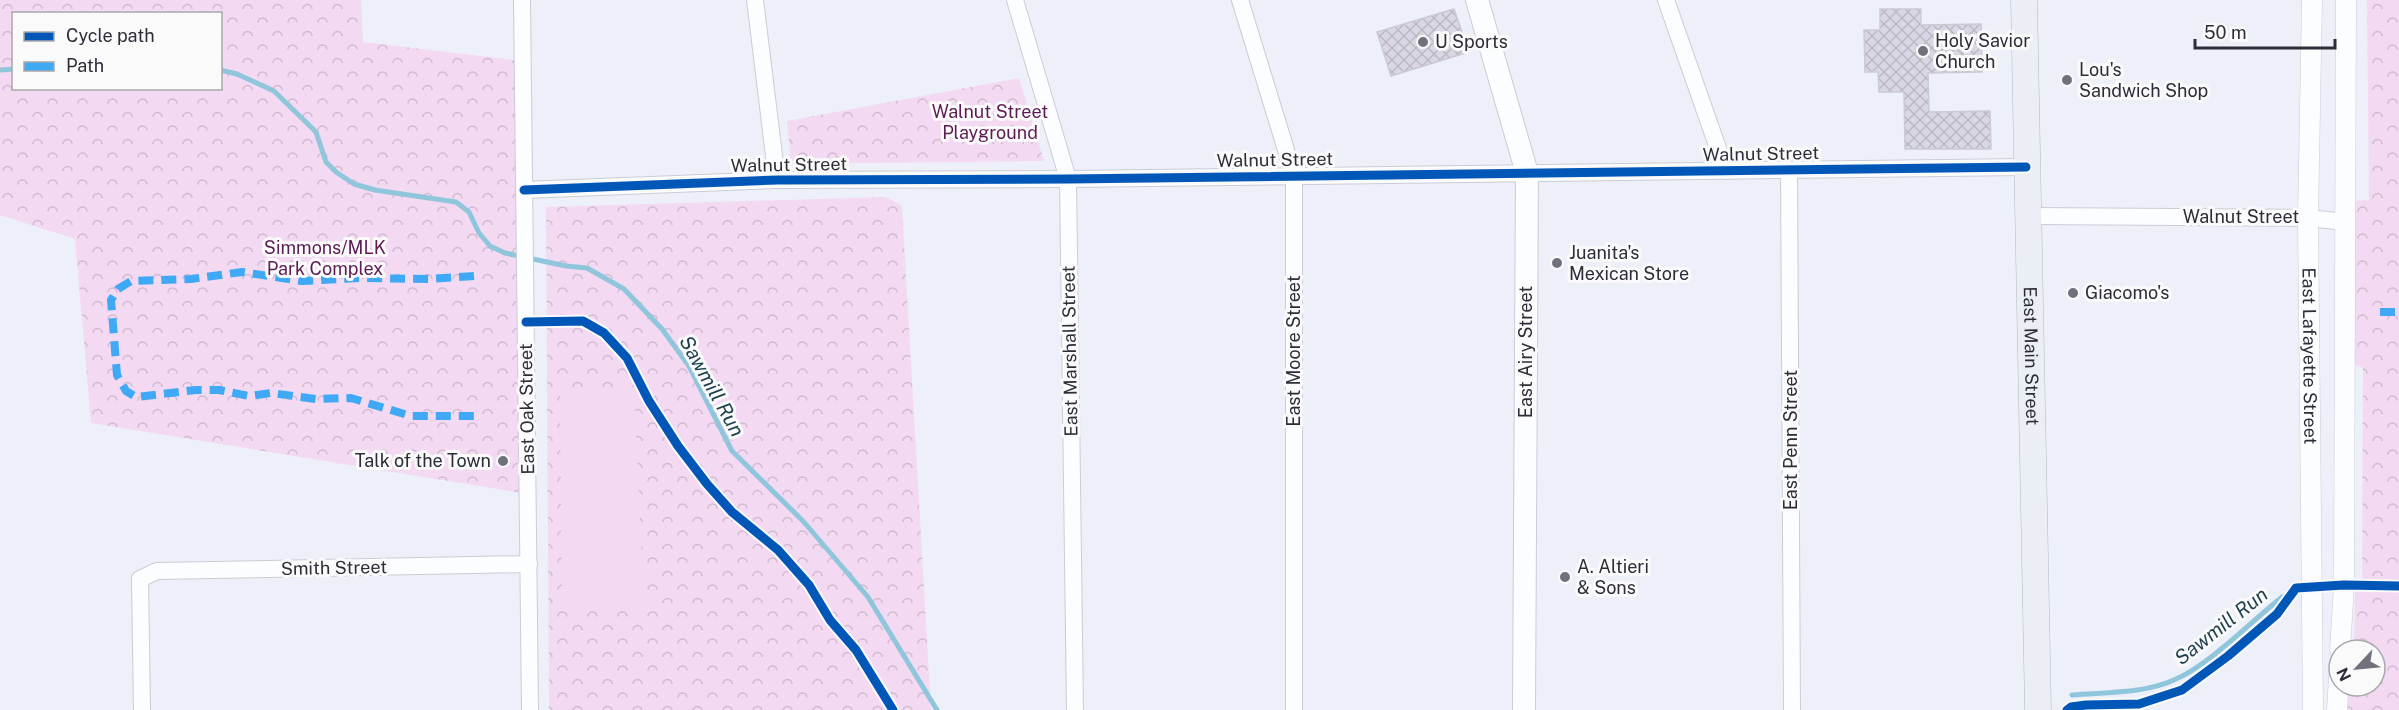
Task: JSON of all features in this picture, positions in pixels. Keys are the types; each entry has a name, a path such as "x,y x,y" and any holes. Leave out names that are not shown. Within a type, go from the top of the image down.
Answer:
{"main road":[{"name":"East Airy Street","path":"1477,0 1527,173 1524,710"},
{"name":"East Main Street","path":"2024,0 2038,710"}],"street":[{"name":"East Oak Street","path":"522,0 530,710"},
{"path":"755,0 777,180"},
{"name":"East Marshall Street","path":"1015,0 1068,179 1075,710"},
{"name":"East Moore Street","path":"1240,0 1294,176 1294,710"},
{"path":"1666,0 1726,171"},
{"name":"East Lafayette Street","path":"2312,0 2308,218 2313,710"},
{"name":"East Lafayette Street","path":"2341,638 2344,585 2346,0"},
{"name":"Walnut Street","path":"524,190 777,180 1068,179 2026,167"},
{"name":"East Penn Street","path":"1789,170 1792,710"},
{"name":"Walnut Street","path":"2027,216 2308,218 2346,222"},
{"name":"Smith Street","path":"142,710 140,579 157,571 529,564"}],"green space":[{"name":"Simmons/MLK Park Complex","path":"0,0 361,0 363,42 523,61 528,494 91,423 75,239 0,215"},
{"path":"2367,0 2399,0 2399,710 2345,710 2347,698 2387,698 2387,638 2354,638 2355,592 2362,592 2363,368 2354,364 2354,201 2369,200"},
{"name":"Walnut Street Playground","path":"1019,78 1044,161 791,164 787,121"},
{"path":"886,197 902,206 931,710 549,710 546,207"},
{"path":"634,391 644,603 562,603 560,392"}],"building":[{"name":"U Sports","path":"1454,9 1469,52 1391,76 1377,32"},
{"name":"Holy Savior Church","path":"1880,9 1921,9 1921,25 1981,24 1982,72 1928,73 1929,112 1990,111 1991,149 1905,149 1904,92 1879,92 1878,72 1865,72 1864,30 1880,30"}],"waterway":[{"name":"Sawmill Run","path":"0,70 12,69"},
{"name":"Sawmill Run","path":"222,70 237,74 274,91 316,132 326,162 354,184 375,190 456,202 469,212 479,233 490,246 505,253 566,266 587,268 624,289 662,329 689,366 732,451 803,521 868,597 937,710"},
{"name":"Sawmill Run","path":"2072,695 2138,690 2176,679 2217,653 2282,597"}],"marked path":[{"path":"474,276 302,281 242,272 191,279 131,281 118,289 111,300 117,375 126,391 136,397 196,390 219,390 249,396 271,393 316,399 351,398 411,416 478,416"},
{"path":"2380,312 2399,312"}],"cycle path":[{"path":"524,190 777,180 1068,179 2026,167"},
{"path":"526,322 583,321 604,333 627,358 649,401 678,446 707,484 732,512 778,550 809,585 830,620 856,650 893,710"},
{"path":"2067,710 2071,707 2086,705 2139,704 2182,690 2228,656 2277,614 2296,588 2344,585 2399,586"}],"place":[{"name":"U Sports","path":"1423,42"},
{"name":"Holy Savior Church","path":"1923,51"},
{"name":"Lou's Sandwich Shop","path":"2067,80"},
{"name":"Juanita's Mexican Store","path":"1557,263"},
{"name":"Giacomo's","path":"2073,293"},
{"name":"Talk of the Town","path":"503,461"},
{"name":"A. Altieri & Sons","path":"1565,577"}]}
